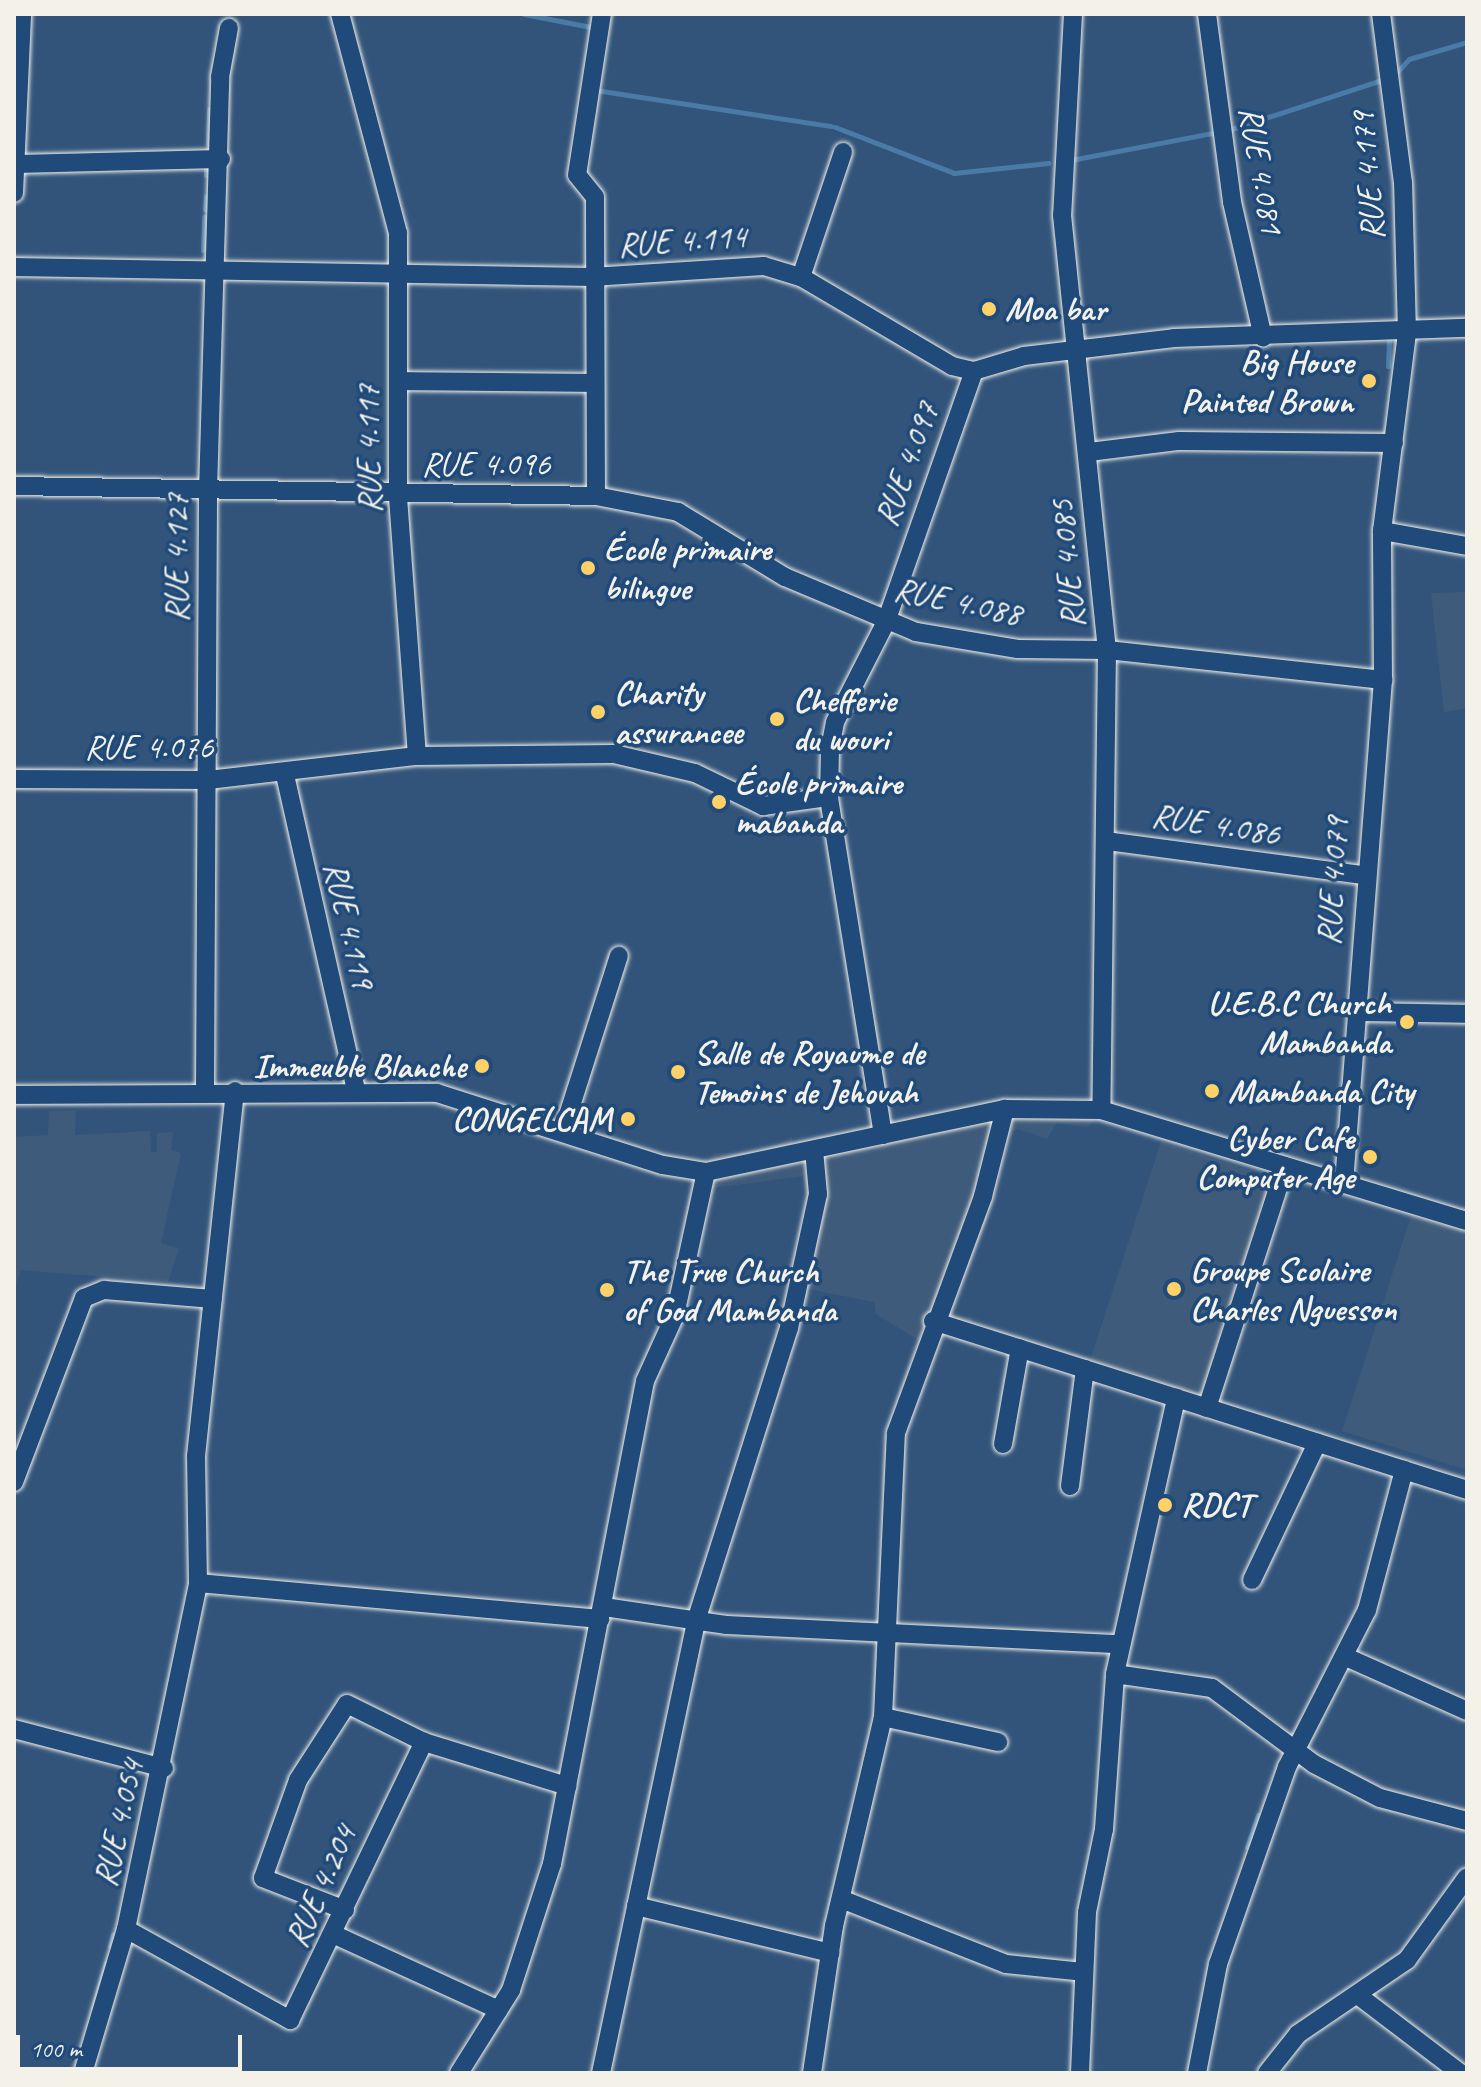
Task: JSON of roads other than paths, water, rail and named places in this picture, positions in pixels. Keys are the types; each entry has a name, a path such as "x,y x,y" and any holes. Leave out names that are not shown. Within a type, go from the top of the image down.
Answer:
{"street":[{"path":"14,193 22,14"},
{"name":"RUE 4.117","path":"340,14 391,196 399,273 398,496 417,756"},
{"name":"RUE 4.096","path":"14,486 398,496 596,496 591,383 595,197 577,175 602,14"},
{"name":"RUE 4.085","path":"1073,14 1062,215 1074,351 1089,452 1107,650 1107,841 1101,1110"},
{"name":"RUE 4.081","path":"1207,14 1229,187 1263,337"},
{"name":"RUE 4.179","path":"1381,14 1403,183 1407,333 1382,531"},
{"name":"RUE 4.127","path":"205,1090 208,491 218,269 220,77 229,28"},
{"path":"801,277 843,152"},
{"path":"16,164 221,159"},
{"name":"RUE 4.114","path":"14,267 592,277 727,264 801,277 952,366 974,371"},
{"path":"974,371 1074,351 1263,337 1467,328"},
{"name":"RUE 4.097","path":"883,1135 829,797 835,722 886,622 974,371"},
{"path":"399,381 591,383"},
{"path":"1089,452 1179,441 1394,443"},
{"name":"RUE 4.088","path":"596,496 678,512 785,577 886,622 1018,649 1107,650 1383,680"},
{"path":"1382,531 1467,546"},
{"name":"RUE 4.079","path":"1344,1183 1362,875 1383,680 1382,531"},
{"path":"285,775 417,756 629,755 695,773 763,806 829,797"},
{"name":"RUE 4.076","path":"14,779 208,780 285,775"},
{"name":"RUE 4.119","path":"285,775 356,1089"},
{"name":"RUE 4.086","path":"1107,841 1362,875"},
{"path":"563,1131 619,956"},
{"path":"1356,1012 1467,1014"},
{"path":"14,1095 356,1089 437,1093 706,1172 1005,1109 1101,1110 1467,1221"},
{"name":"RUE 4.054","path":"83,2073 126,1929 164,1768 198,1583 196,1456 235,1091"},
{"path":"812,2073 830,1953 883,1717 890,1634 896,1433 933,1321 983,1196 1005,1109"},
{"path":"601,2073 696,1621 789,1328 818,1194 814,1150"},
{"path":"1207,1408 1285,1166"},
{"path":"459,2073 499,2010 552,1864 645,1381 675,1315 706,1172"},
{"path":"14,1482 84,1298 104,1290 213,1299"},
{"path":"933,1321 1467,1490"},
{"path":"1003,1444 1020,1348"},
{"path":"1070,1486 1085,1369"},
{"path":"1080,2073 1083,1972 1104,1829 1115,1674 1176,1398"},
{"path":"1252,1580 1317,1443"},
{"path":"1197,2073 1218,1964 1294,1750 1348,1658 1404,1470"},
{"path":"198,1583 890,1634 1120,1644"},
{"path":"1348,1658 1467,1711"},
{"path":"1115,1674 1212,1688 1294,1750 1380,1798 1467,1821"},
{"path":"345,1910 263,1878 298,1780 347,1704 424,1742 567,1786"},
{"path":"883,1717 998,1742"},
{"path":"14,1729 164,1768"},
{"name":"RUE 4.204","path":"126,1929 285,2020 295,2017 424,1742"},
{"path":"1267,2073 1298,2034 1359,1996 1427,1939 1467,1877"},
{"path":"841,1899 1006,1964 1083,1972"},
{"path":"636,1906 830,1953"},
{"path":"335,1935 499,2010"},
{"path":"1359,1996 1460,2073"}],"waterway":[{"path":"524,14 596,28"},
{"path":"1396,73 1409,59 1467,42"},
{"path":"1228,130 1382,80"},
{"path":"595,90 831,126"},
{"path":"208,143 209,109"},
{"path":"835,127 954,173 1048,163"},
{"path":"1071,160 1218,132"},
{"path":"206,162 206,175"},
{"path":"205,209 206,196"},
{"path":"203,250 204,217"},
{"path":"1388,366 1389,339"},
{"path":"1247,1847 1258,1815"},
{"path":"110,1946 113,1934"},
{"path":"93,2008 106,1963"}],"place":[{"name":"Moa bar","path":"989,309"},
{"name":"Big House Painted Brown","path":"1369,381"},
{"name":"École primaire bilingue","path":"588,568"},
{"name":"Charity assurancee","path":"598,712"},
{"name":"Chefferie du wouri","path":"777,719"},
{"name":"École primaire mabanda","path":"719,802"},
{"name":"U.E.B.C Church Mambanda","path":"1407,1022"},
{"name":"Immeuble Blanche","path":"482,1066"},
{"name":"Salle de Royaume de Temoins de Jehovah","path":"678,1072"},
{"name":"Mambanda City","path":"1212,1091"},
{"name":"CONGELCAM","path":"628,1119"},
{"name":"Cyber Cafe Computer Age","path":"1370,1157"},
{"name":"Groupe Scolaire Charles Nguesson","path":"1174,1289"},
{"name":"The True Church of God Mambanda","path":"607,1290"},
{"name":"RDCT","path":"1165,1505"}]}
